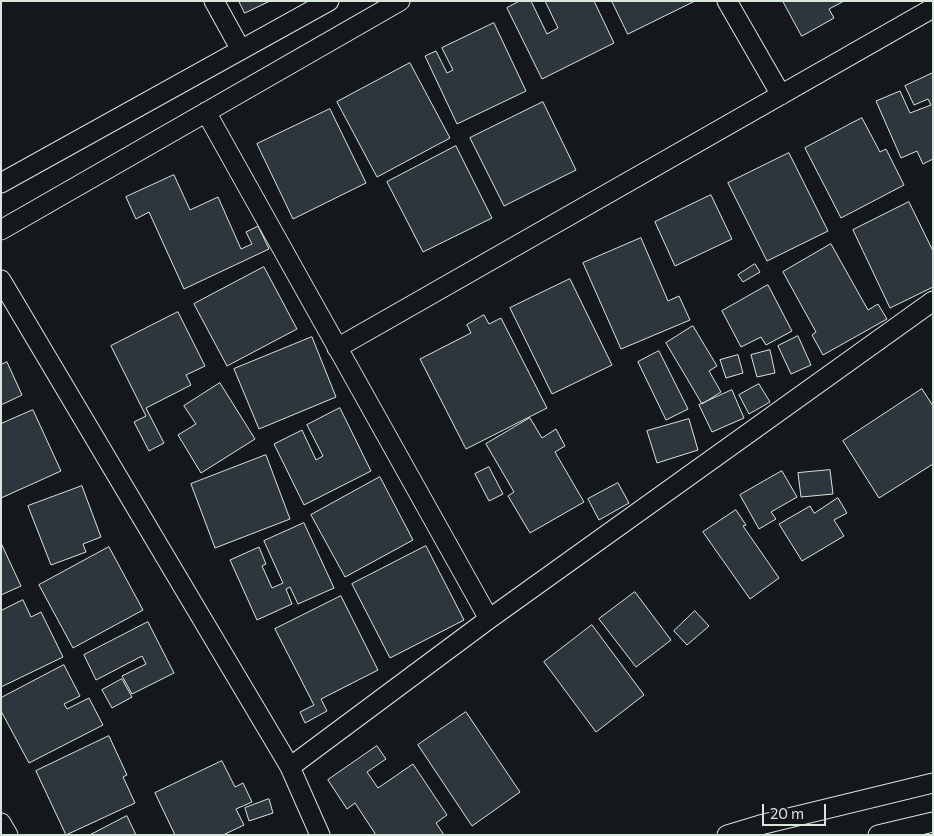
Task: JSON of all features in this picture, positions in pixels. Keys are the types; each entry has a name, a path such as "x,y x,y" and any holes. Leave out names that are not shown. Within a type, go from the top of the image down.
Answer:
{"street":[{"path":"214,1 241,50"},
{"path":"1,183 329,1"},
{"path":"1,230 400,1"},
{"path":"727,1 781,94"},
{"path":"337,348 933,8"},
{"path":"206,112 488,620"},
{"path":"1,280 290,767 320,835"},
{"path":"290,767 488,620 933,301"},
{"path":"727,835 760,825 933,783"},
{"path":"878,835 933,822"},
{"path":"1,823 8,835"}],"building":[{"path":"239,1 270,1 245,13"},
{"path":"520,1 531,1 547,34 558,28 545,1 594,1 614,43 542,79 507,8"},
{"path":"612,1 695,1 628,34"},
{"path":"783,1 844,1 829,9 834,18 802,36"},
{"path":"494,23 526,91 457,124 425,56 436,51 447,73 453,70 442,48"},
{"path":"410,63 450,138 377,177 337,102"},
{"path":"933,73 933,159 923,164 917,151 901,158 876,101 900,91 910,113 931,105 928,99 914,105 905,86"},
{"path":"543,102 576,170 504,206 470,138"},
{"path":"330,109 366,183 293,219 257,144"},
{"path":"862,118 880,152 886,149 904,185 841,218 805,148"},
{"path":"456,146 492,218 423,252 387,182"},
{"path":"789,153 828,231 767,261 728,183"},
{"path":"174,175 190,210 218,197 241,249 252,244 246,232 258,226 269,249 184,289 149,212 136,219 126,197"},
{"path":"711,195 732,239 675,266 655,222"},
{"path":"909,202 933,251 933,287 890,308 853,230"},
{"path":"641,238 668,301 679,296 690,320 621,349 583,263"},
{"path":"831,244 868,310 878,304 887,319 823,355 812,335 816,332 783,272"},
{"path":"755,264 760,272 743,282 738,275"},
{"path":"264,267 297,329 227,366 194,304"},
{"path":"570,279 612,365 552,394 510,308"},
{"path":"768,285 792,331 766,345 761,337 741,347 722,311"},
{"path":"178,312 205,366 186,375 191,385 146,408 164,443 149,451 134,422 146,416 111,346"},
{"path":"484,315 489,324 501,318 547,408 466,449 420,359 471,333 467,325"},
{"path":"693,326 717,366 709,371 721,392 702,404 666,343"},
{"path":"798,336 811,365 791,374 778,346"},
{"path":"312,337 336,397 259,429 234,369"},
{"path":"770,350 775,373 757,377 751,355"},
{"path":"659,351 688,409 666,420 638,362"},
{"path":"738,355 743,373 726,378 720,360"},
{"path":"7,362 22,395 1,405 1,365"},
{"path":"220,383 255,439 201,473 178,435 196,424 184,406"},
{"path":"759,384 770,402 749,414 739,395"},
{"path":"922,389 933,406 933,464 879,498 843,441"},
{"path":"732,390 744,418 712,432 699,405"},
{"path":"340,408 371,471 304,505 274,444 302,430 316,460 323,456 307,425"},
{"path":"33,410 61,471 1,498 1,424"},
{"path":"530,418 542,438 556,429 565,446 555,452 584,502 530,533 508,496 514,492 486,444"},
{"path":"689,419 698,450 657,463 647,431"},
{"path":"266,455 290,519 215,548 191,484"},
{"path":"489,467 503,494 489,501 475,474"},
{"path":"830,470 833,494 801,497 798,473"},
{"path":"782,471 797,497 771,512 776,519 759,529 740,495"},
{"path":"380,477 413,540 345,577 311,515"},
{"path":"618,483 629,503 599,520 588,499"},
{"path":"82,486 101,537 83,544 86,552 51,565 28,506"},
{"path":"838,498 847,513 834,520 844,536 802,561 779,524 810,506 814,513"},
{"path":"736,510 746,525 743,526 779,578 750,599 703,532"},
{"path":"304,523 334,588 298,604 290,587 286,589 292,604 257,620 230,560 259,547 266,564 262,566 272,588 283,583 264,541"},
{"path":"1,543 21,586 1,595"},
{"path":"426,546 464,620 390,658 352,584"},
{"path":"109,547 143,610 73,648 39,585"},
{"path":"635,592 671,640 636,667 599,619"},
{"path":"341,596 378,670 321,699 327,711 305,723 300,712 314,705 275,629"},
{"path":"23,600 31,617 41,612 63,657 1,687 1,611"},
{"path":"695,611 709,626 687,645 674,631"},
{"path":"148,622 174,673 132,694 122,676 146,664 142,656 96,680 84,655"},
{"path":"592,625 644,695 596,732 544,662"},
{"path":"64,665 80,696 64,704 67,709 89,698 103,725 29,763 1,711 1,698"},
{"path":"122,679 132,697 112,708 102,690"},
{"path":"466,712 520,792 472,826 418,745"},
{"path":"109,736 127,775 123,777 135,803 66,835 36,771"},
{"path":"377,746 386,759 367,772 378,788 413,764 447,815 436,823 444,835 376,835 355,803 347,809 328,780"},
{"path":"222,761 235,787 243,783 252,802 236,809 244,825 223,835 175,835 155,793"},
{"path":"269,799 273,813 249,821 245,808"},
{"path":"127,816 136,835 90,835"}]}
